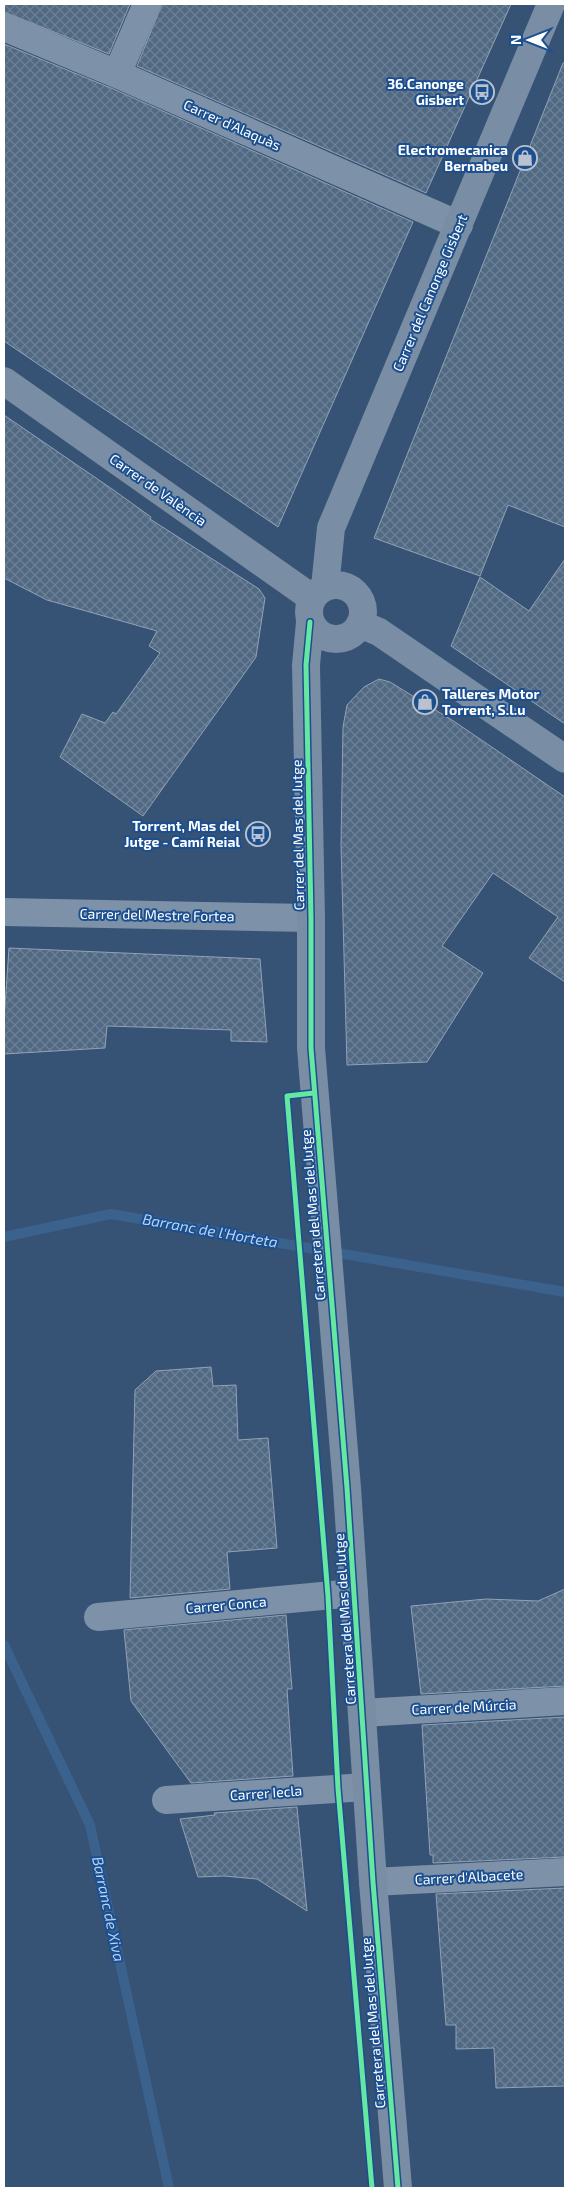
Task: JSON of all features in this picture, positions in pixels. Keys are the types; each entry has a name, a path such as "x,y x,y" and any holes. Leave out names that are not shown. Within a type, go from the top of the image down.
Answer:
{"street":[{"path":"116,74 147,4"},
{"name":"Carrer del Canonge Gisbert","path":"315,602 331,528 551,4"},
{"name":"Carrer d'Alaquàs","path":"4,27 116,74 459,225"},
{"name":"Carrer de València","path":"4,381 315,602"},
{"path":"342,585 356,593 362,608 360,624 350,636 335,640 320,634 314,629 315,602 342,585"},
{"name":"Carrer del Mas del Jutge","path":"310,1048 306,665 315,602"},
{"path":"360,624 379,632 565,759"},
{"name":"Carrer del Mestre Fortea","path":"4,912 310,918"},
{"name":"Carretera del Mas del Jutge","path":"310,1048 348,1488 366,1787 398,2188"},
{"name":"Carrer Conca","path":"98,1617 354,1593"},
{"name":"Carrer de Múrcia","path":"362,1713 565,1701"},
{"name":"Carrer Iecla","path":"166,1800 366,1787"},
{"name":"Carrer d'Albacete","path":"373,1882 565,1872"}],"building":[{"path":"4,4 130,4 109,54 4,12"},
{"path":"162,4 511,4 426,193 137,66"},
{"path":"4,44 111,88 413,222 278,527 4,341"},
{"path":"563,63 565,63 565,527 508,505 480,576 374,538"},
{"path":"4,415 112,489 151,517 150,519 259,589 265,598 256,657 143,816 60,757 82,714 105,723 113,712 116,714 160,653 149,646 157,631 47,600 4,578"},
{"path":"565,559 565,724 451,646 480,577 529,611"},
{"path":"379,679 390,682 455,722 565,797 565,982 529,958 558,917 493,873 442,946 483,973 427,1062 347,1065 341,845 343,727 347,705 364,687"},
{"path":"9,948 260,959 267,1042 231,1041 231,1030 107,1026 105,1048 4,1054 4,1020"},
{"path":"211,1367 213,1386 236,1385 238,1440 268,1438 277,1548 227,1552 230,1589 130,1598 135,1390 156,1371"},
{"path":"565,1589 565,1686 421,1694 411,1606 486,1599 538,1601"},
{"path":"286,1615 292,1689 287,1689 293,1776 191,1783 131,1701 124,1630"},
{"path":"565,1717 565,1857 433,1863 433,1855 430,1855 422,1725"},
{"path":"297,1807 307,1911 257,1879 224,1876 198,1877 180,1819 215,1815 214,1813"},
{"path":"565,1888 565,2086 496,2088 494,2048 456,2049 456,2025 446,2025 436,1894"}],"waterway":[{"name":"Barranc de l'Horteta","path":"4,1237 111,1214 565,1292"},
{"name":"Barranc de Xiva","path":"4,1645 90,1825 169,2188"}],"cycle path":[{"path":"310,622 306,665 311,918 311,1048 347,1488 373,1882 398,2188"},
{"path":"314,1093 287,1096 328,1596 338,1788 372,2188"}],"place":[{"name":"36.Canonge Gisbert","path":"482,92"},
{"name":"Electromecanica Bernabeu","path":"525,158"},
{"name":"Talleres Motor Torrent, S.l.u","path":"425,702"},
{"name":"Torrent, Mas del Jutge - Camí Reial","path":"258,834"}]}
